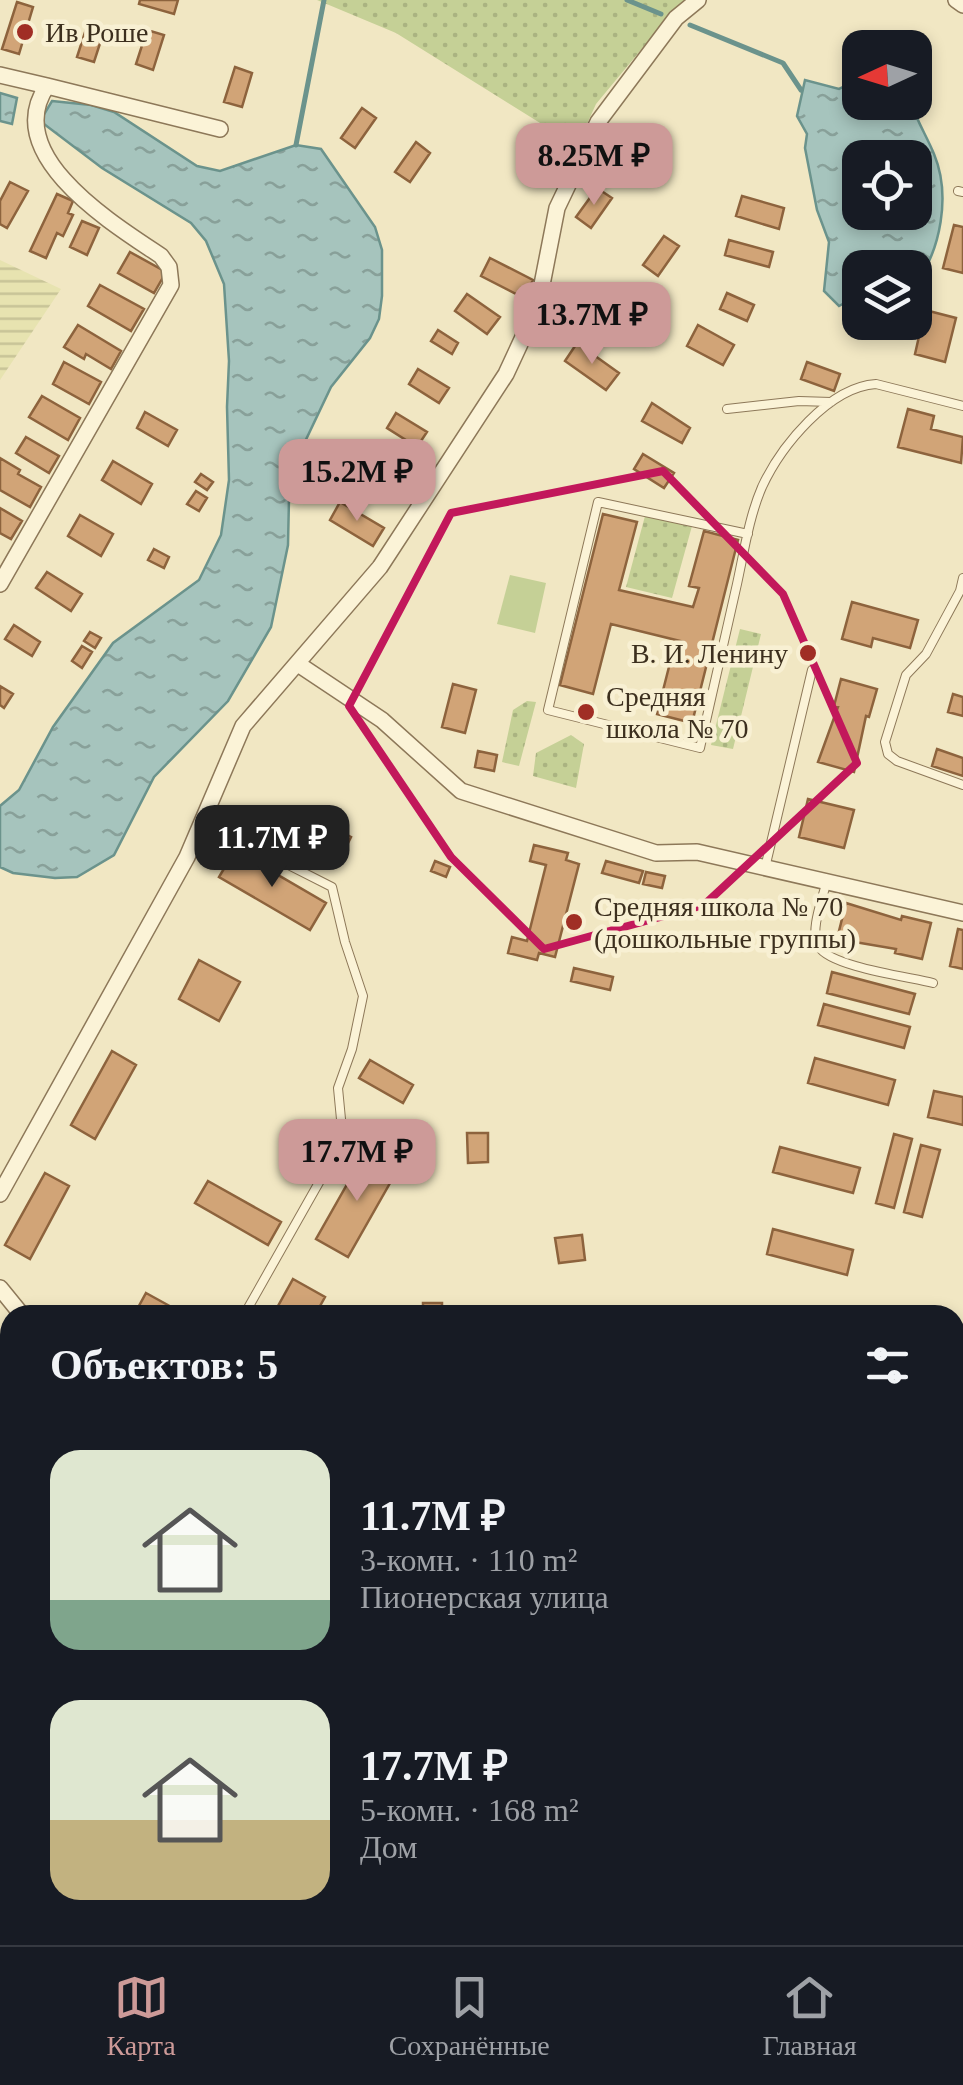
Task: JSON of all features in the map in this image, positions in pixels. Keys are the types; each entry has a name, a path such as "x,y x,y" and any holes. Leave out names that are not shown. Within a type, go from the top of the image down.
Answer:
{"street":[{"path":"0,1194 187,857 243,726 380,567 506,374 538,305 557,208 598,122 676,18 698,0"},
{"path":"956,0 963,5"},
{"path":"0,75 220,129"},
{"path":"0,584 171,286 169,268 162,256 59,189 29,156 22,129 30,100 46,86"},
{"path":"298,664 382,720 462,791 656,854 696,852 963,913"}],"lane":[{"path":"748,534 598,502 548,710 700,748 762,487 801,428 832,402 863,385 876,384 963,406"},
{"path":"727,409 799,400 832,402"},
{"path":"963,578 926,654 906,675 885,742 888,754 898,761 963,785"},
{"path":"765,868 812,670"},
{"path":"202,821 332,887 363,996 352,1049 338,1088 343,1140 250,1305"},
{"path":"826,884 816,937 822,951 843,962 934,983"}],"highlighted area":[{"path":"663,471 783,594 857,763 704,905 544,949 451,857 349,706 451,513"}],"shaded area":[{"path":"0,260 61,289 0,380"}],"green space":[{"path":"317,0 690,0 674,10 596,104 577,146 396,33"},
{"path":"645,516 692,526 672,598 626,587"},
{"path":"510,575 546,583 535,633 497,624"},
{"path":"740,629 761,634 733,749 711,745"},
{"path":"527,701 536,702 519,766 502,762 513,710"},
{"path":"571,735 584,744 576,788 533,776 536,753"}],"water":[{"path":"805,80 842,88 842,120 919,120 928,140 842,140 842,230 932,230 932,150 942,187 941,222 932,253 932,250 842,250 839,306 824,291 829,242 817,210 805,148 807,134 797,116"},
{"path":"0,93 17,98 12,124 0,121"},
{"path":"52,101 114,112 197,166 220,171 296,145 321,149 375,227 382,250 379,319 370,338 331,387 302,448 289,499 288,545 271,627 228,701 154,777 114,855 77,877 55,878 13,873 0,867 0,806 19,790 53,727 113,643 199,580 221,535 229,480 229,361 224,284 206,241 191,223 102,168 40,121"}],"building":[{"path":"140,0 178,0 174,14 139,4"},
{"path":"17,2 33,7 19,54 2,49"},
{"path":"88,23 105,28 94,62 77,57"},
{"path":"147,30 164,35 153,70 136,64"},
{"path":"235,67 252,73 242,107 224,102"},
{"path":"362,108 376,118 355,148 341,138"},
{"path":"416,142 430,153 410,182 395,172"},
{"path":"10,182 28,191 7,228 0,224 0,201"},
{"path":"597,188 612,198 591,228 576,217"},
{"path":"57,194 73,201 68,213 73,215 63,236 57,233 46,258 30,251"},
{"path":"742,196 784,208 779,229 736,216"},
{"path":"82,221 99,228 87,255 70,247"},
{"path":"954,225 963,227 963,273 943,268"},
{"path":"664,236 679,246 658,276 643,265"},
{"path":"729,240 773,252 769,267 725,255"},
{"path":"130,252 166,272 154,293 118,273"},
{"path":"490,258 533,280 524,298 481,276"},
{"path":"100,285 144,309 131,331 88,306"},
{"path":"727,293 754,305 747,321 720,309"},
{"path":"467,294 500,317 487,334 455,311"},
{"path":"932,312 956,318 945,362 915,354 918,340 932,340"},
{"path":"78,325 121,351 111,369 64,347"},
{"path":"698,325 734,345 723,365 687,346"},
{"path":"438,330 458,343 452,354 431,341"},
{"path":"577,343 619,373 606,390 565,361"},
{"path":"64,362 101,382 89,404 53,384"},
{"path":"807,362 840,374 834,391 801,379"},
{"path":"418,369 449,388 439,403 409,384"},
{"path":"42,396 80,418 68,440 29,417"},
{"path":"652,403 690,428 682,443 642,421"},
{"path":"908,409 934,416 931,429 963,437 961,463 898,447"},
{"path":"145,412 177,430 168,446 137,428"},
{"path":"396,413 427,432 417,447 387,428"},
{"path":"26,437 59,456 49,473 16,453"},
{"path":"366,453 399,469 388,491 356,474"},
{"path":"643,454 674,473 664,488 634,469"},
{"path":"0,458 41,487 30,507 0,490"},
{"path":"113,461 152,484 141,504 102,480"},
{"path":"201,474 213,482 207,490 195,482"},
{"path":"196,491 207,498 199,511 187,504"},
{"path":"340,502 384,528 373,546 330,520"},
{"path":"0,508 22,521 11,539 0,533"},
{"path":"603,514 637,522 619,590 693,607 699,588 689,586 704,531 738,540 692,723 657,714 671,659 679,661 684,642 611,624 593,694 560,685"},
{"path":"80,515 113,534 101,556 68,536"},
{"path":"154,549 169,557 164,568 148,560"},
{"path":"47,572 82,594 71,611 36,588"},
{"path":"852,602 918,620 910,648 873,638 871,647 842,639"},
{"path":"14,625 40,642 32,656 5,639"},
{"path":"90,632 101,638 95,648 84,641"},
{"path":"82,646 92,652 82,668 72,661"},
{"path":"841,679 877,689 869,717 866,716 854,772 818,762 838,707 834,706"},
{"path":"453,684 476,690 465,733 442,727"},
{"path":"0,686 13,694 4,708 0,705"},
{"path":"953,694 963,697 963,716 948,712"},
{"path":"937,749 963,758 963,776 932,766"},
{"path":"478,751 497,755 494,771 475,767"},
{"path":"808,799 854,810 844,848 799,837"},
{"path":"319,820 351,837 343,853 311,836"},
{"path":"534,845 568,853 566,860 579,864 555,957 539,953 537,960 508,953 512,937 527,941 546,865 530,861"},
{"path":"235,850 326,903 310,930 219,877"},
{"path":"435,861 450,867 446,877 431,871"},
{"path":"606,861 643,871 639,883 602,873"},
{"path":"646,872 665,876 662,888 643,884"},
{"path":"846,903 901,920 902,916 931,923 922,959 895,953 896,949 837,939"},
{"path":"958,929 963,930 963,969 950,966"},
{"path":"199,960 240,982 219,1021 179,999"},
{"path":"574,968 613,977 610,990 571,981"},
{"path":"832,972 915,994 909,1014 827,993"},
{"path":"824,1004 910,1027 904,1048 818,1025"},
{"path":"112,1051 136,1065 95,1139 71,1125"},
{"path":"815,1058 895,1080 888,1105 808,1083"},
{"path":"370,1060 413,1085 403,1103 359,1078"},
{"path":"934,1091 963,1097 963,1125 928,1117"},
{"path":"467,1133 488,1133 488,1162 468,1163"},
{"path":"894,1134 912,1139 894,1208 876,1203"},
{"path":"921,1145 940,1150 922,1217 904,1212"},
{"path":"780,1147 860,1168 853,1193 773,1172"},
{"path":"366,1151 398,1169 348,1257 316,1239"},
{"path":"45,1173 69,1186 30,1259 5,1245"},
{"path":"208,1181 281,1222 268,1245 195,1203"},
{"path":"773,1229 853,1250 847,1275 767,1254"},
{"path":"582,1235 585,1260 559,1263 555,1238"},
{"path":"293,1279 325,1297 321,1305 279,1305"},
{"path":"146,1293 168,1305 139,1305"}],"waterway":[{"path":"296,145 324,0"},
{"path":"627,0 661,14"},
{"path":"690,25 783,63 801,90"}],"place":[{"name":"Ив Роше","path":"25,32"},
{"name":"В. И. Ленину","path":"808,653"},
{"name":"Средняя школа № 70","path":"586,712"},
{"name":"Средняя школа № 70 (дошкольные группы)","path":"574,922"}]}
